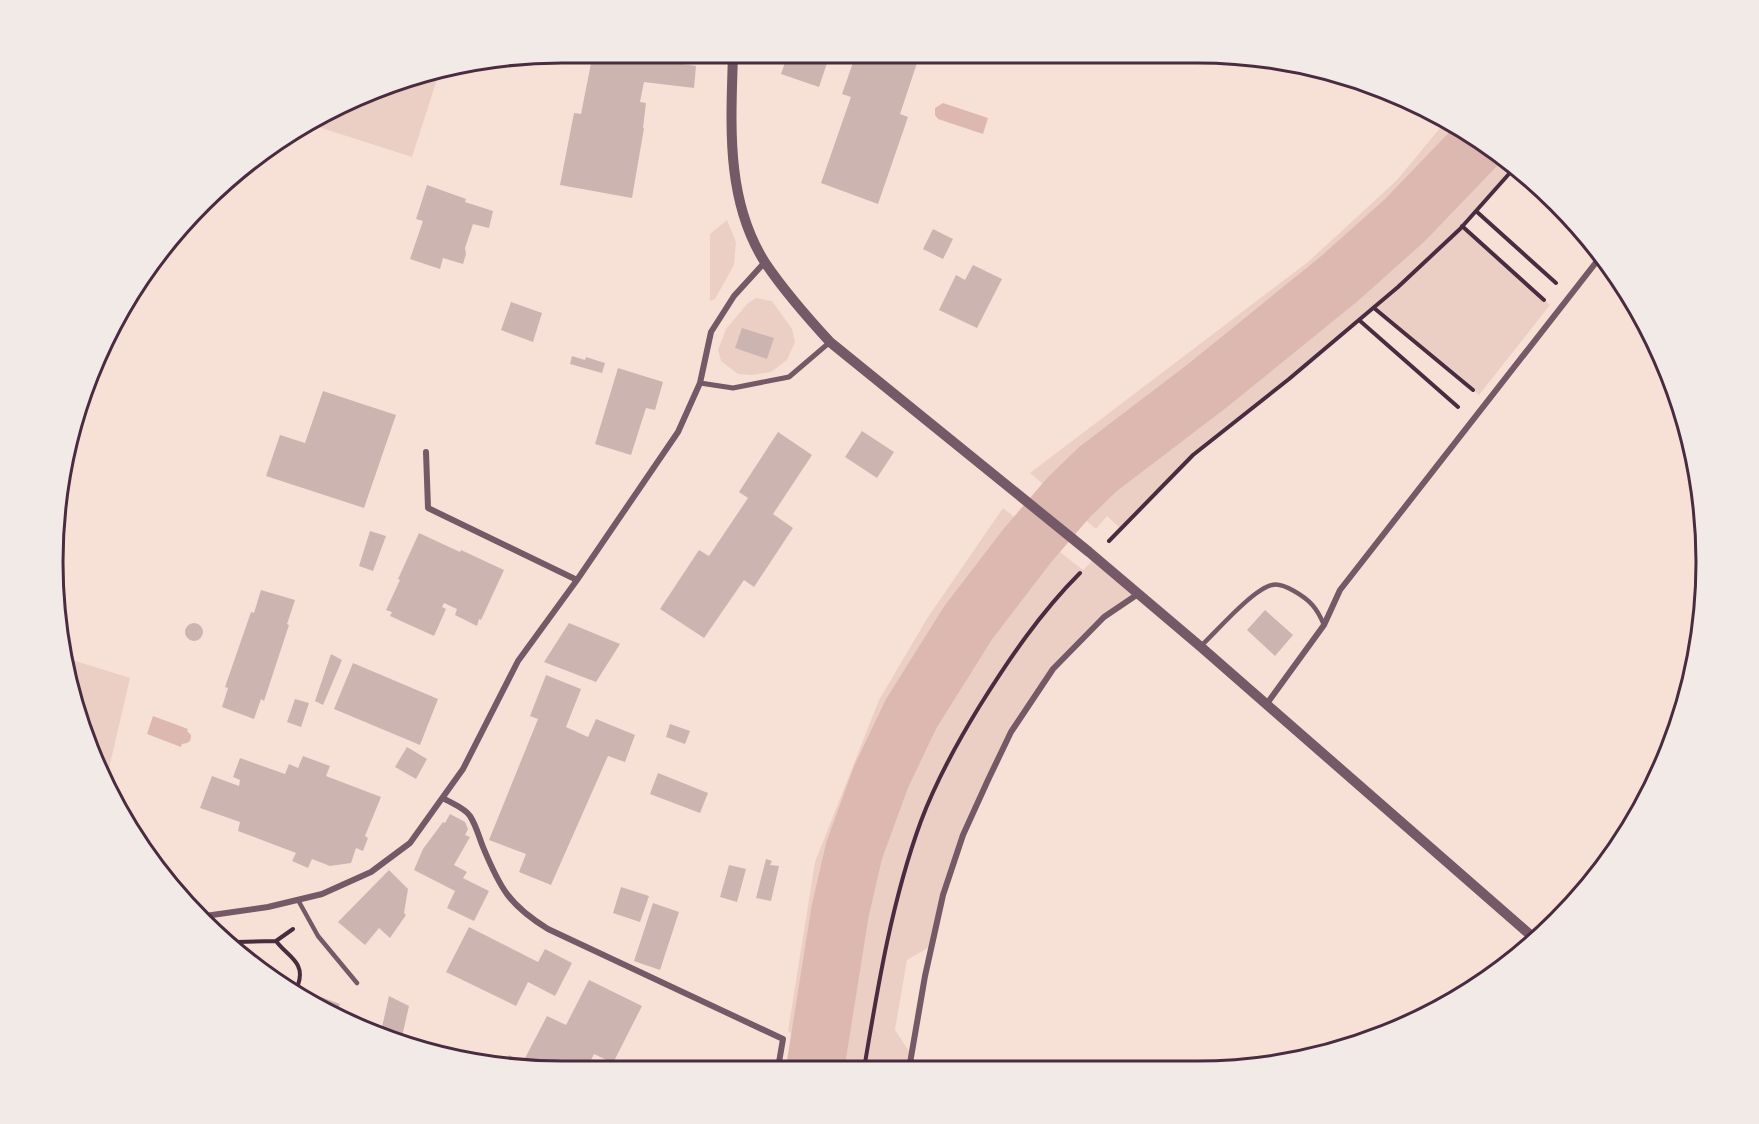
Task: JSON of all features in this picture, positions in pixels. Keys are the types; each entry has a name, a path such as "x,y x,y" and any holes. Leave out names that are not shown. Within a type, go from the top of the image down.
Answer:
{"street":[{"path":"733,63 731,126 734,172 749,230 765,262 796,304 830,342 1092,555 1201,647 1529,934"},
{"path":"209,915 268,907 322,894 371,872 410,843 463,770 518,661 577,580 678,432 700,383 711,332 734,296 765,262"},
{"path":"1266,705 1324,625 1340,590 1596,262"},
{"path":"700,383 733,388 789,377 830,342"},
{"path":"426,452 428,507 577,580"},
{"path":"910,1061 925,976 943,895 963,835 1011,732 1053,669 1104,617 1138,594"},
{"path":"443,798 470,814 496,878 506,894 529,918 783,1039 779,1061"}],"lane":[{"path":"1201,647 1259,590 1273,584 1286,586 1302,595 1317,609 1324,625"},
{"path":"298,900 318,936 357,983"}],"path":[{"path":"865,1061 891,923 904,873 922,819 942,773 970,722 1028,632 1092,555 1193,455 1374,308 1462,226 1510,173"},
{"path":"1476,211 1570,296"},
{"path":"1462,226 1557,312"},
{"path":"1374,308 1487,401"},
{"path":"1359,320 1473,420"},
{"path":"239,942 276,941 296,960 300,970 298,985"}],"shaded area":[{"path":"437,79 412,157 318,127 371,101"},
{"path":"943,103 988,118 983,134 938,119 935,115 935,108"},
{"path":"1441,127 1510,173 1463,226 1550,305 1479,395 1374,308 1193,455 1120,528 1107,516 1096,529 1030,473 1308,262 1397,180"},
{"path":"727,220 736,242 734,265 715,299 710,301 710,234"},
{"path":"756,298 772,301 792,329 795,342 787,360 771,372 752,375 738,374 721,361 718,350 726,329 748,303"},
{"path":"1003,508 1083,570 1095,558 1138,594 1104,617 1053,669 1012,732 963,835 931,946 907,960 895,1030 911,1054 910,1061 792,1061 794,1035 788,1031 815,862 879,700 928,617"},
{"path":"73,660 130,678 109,770 89,722"},
{"path":"153,716 188,729 191,735 190,741 182,744 181,747 147,734"}],"building":[{"path":"591,63 675,63 696,66 694,88 644,82 640,102 646,103 644,128 632,198 560,185 574,113 581,114"},
{"path":"785,63 827,63 819,87 781,74"},
{"path":"853,63 917,63 900,114 908,117 878,204 821,183 851,97 842,94"},
{"path":"427,185 466,199 465,202 493,211 489,228 473,224 465,248 463,264 443,258 440,269 410,259 423,221 416,219"},
{"path":"933,229 953,239 943,259 923,249"},
{"path":"973,265 1002,279 977,328 939,310 956,275 965,280"},
{"path":"511,302 542,313 533,342 501,330"},
{"path":"742,328 774,338 767,359 735,348"},
{"path":"572,356 585,360 586,357 605,363 602,373 570,364"},
{"path":"618,368 663,382 655,410 646,408 631,455 595,444"},
{"path":"323,391 396,415 364,508 266,476 280,435 305,443"},
{"path":"862,431 894,452 877,478 845,457"},
{"path":"778,432 812,455 773,514 793,528 754,587 744,580 704,638 660,609 699,550 709,556 748,498 739,492"},
{"path":"370,531 386,536 373,571 359,566"},
{"path":"419,533 504,570 477,626 455,615 457,609 444,603 442,607 446,609 434,636 390,616 392,612 386,610"},
{"path":"261,590 295,600 264,701 261,699 254,719 222,707 228,688 225,687"},
{"path":"1265,610 1293,635 1275,656 1247,630"},
{"path":"194,623 200,626 203,632 200,638 194,641 188,638 185,632 188,626"},
{"path":"569,623 620,644 596,682 544,662"},
{"path":"331,654 342,660 323,705 315,701"},
{"path":"353,663 438,699 420,745 334,709"},
{"path":"546,675 581,689 566,727 588,737 596,719 635,735 625,762 608,756 551,885 519,872 526,854 489,840 538,719 530,716"},
{"path":"295,699 309,703 301,727 287,722"},
{"path":"670,724 690,731 685,744 666,737"},
{"path":"407,747 427,759 416,779 395,767"},
{"path":"303,756 330,766 326,776 381,797 365,836 368,838 363,851 356,848 351,863 330,866 312,859 308,868 292,861 296,853 238,831 240,822 200,808 212,776 239,786 240,780 233,777 240,758 285,774 289,764 298,768"},
{"path":"658,773 708,793 700,813 650,794"},
{"path":"450,814 465,822 468,829 465,835 470,837 454,865 467,872 463,878 489,891 474,921 447,908 455,891 414,870 423,849"},
{"path":"766,859 772,861 770,865 779,866 771,901 756,898"},
{"path":"729,865 746,869 737,902 720,897"},
{"path":"389,870 408,889 404,913 406,915 390,938 379,928 365,945 338,922"},
{"path":"621,887 649,896 640,922 613,913"},
{"path":"653,903 679,912 660,970 634,961"},
{"path":"469,927 538,962 545,949 572,963 555,996 528,982 516,1006 446,972"},
{"path":"589,980 642,1006 614,1061 594,1054 590,1061 524,1060 547,1016 566,1025"},
{"path":"311,993 340,1004 338,1009"},
{"path":"389,996 409,1006 402,1035 382,1027"}],"waterway":[{"path":"816,1061 840,912 854,851 881,777 911,714 968,623 1027,546 1069,497 1098,469 1207,386 1339,279 1405,220 1475,148"}]}
